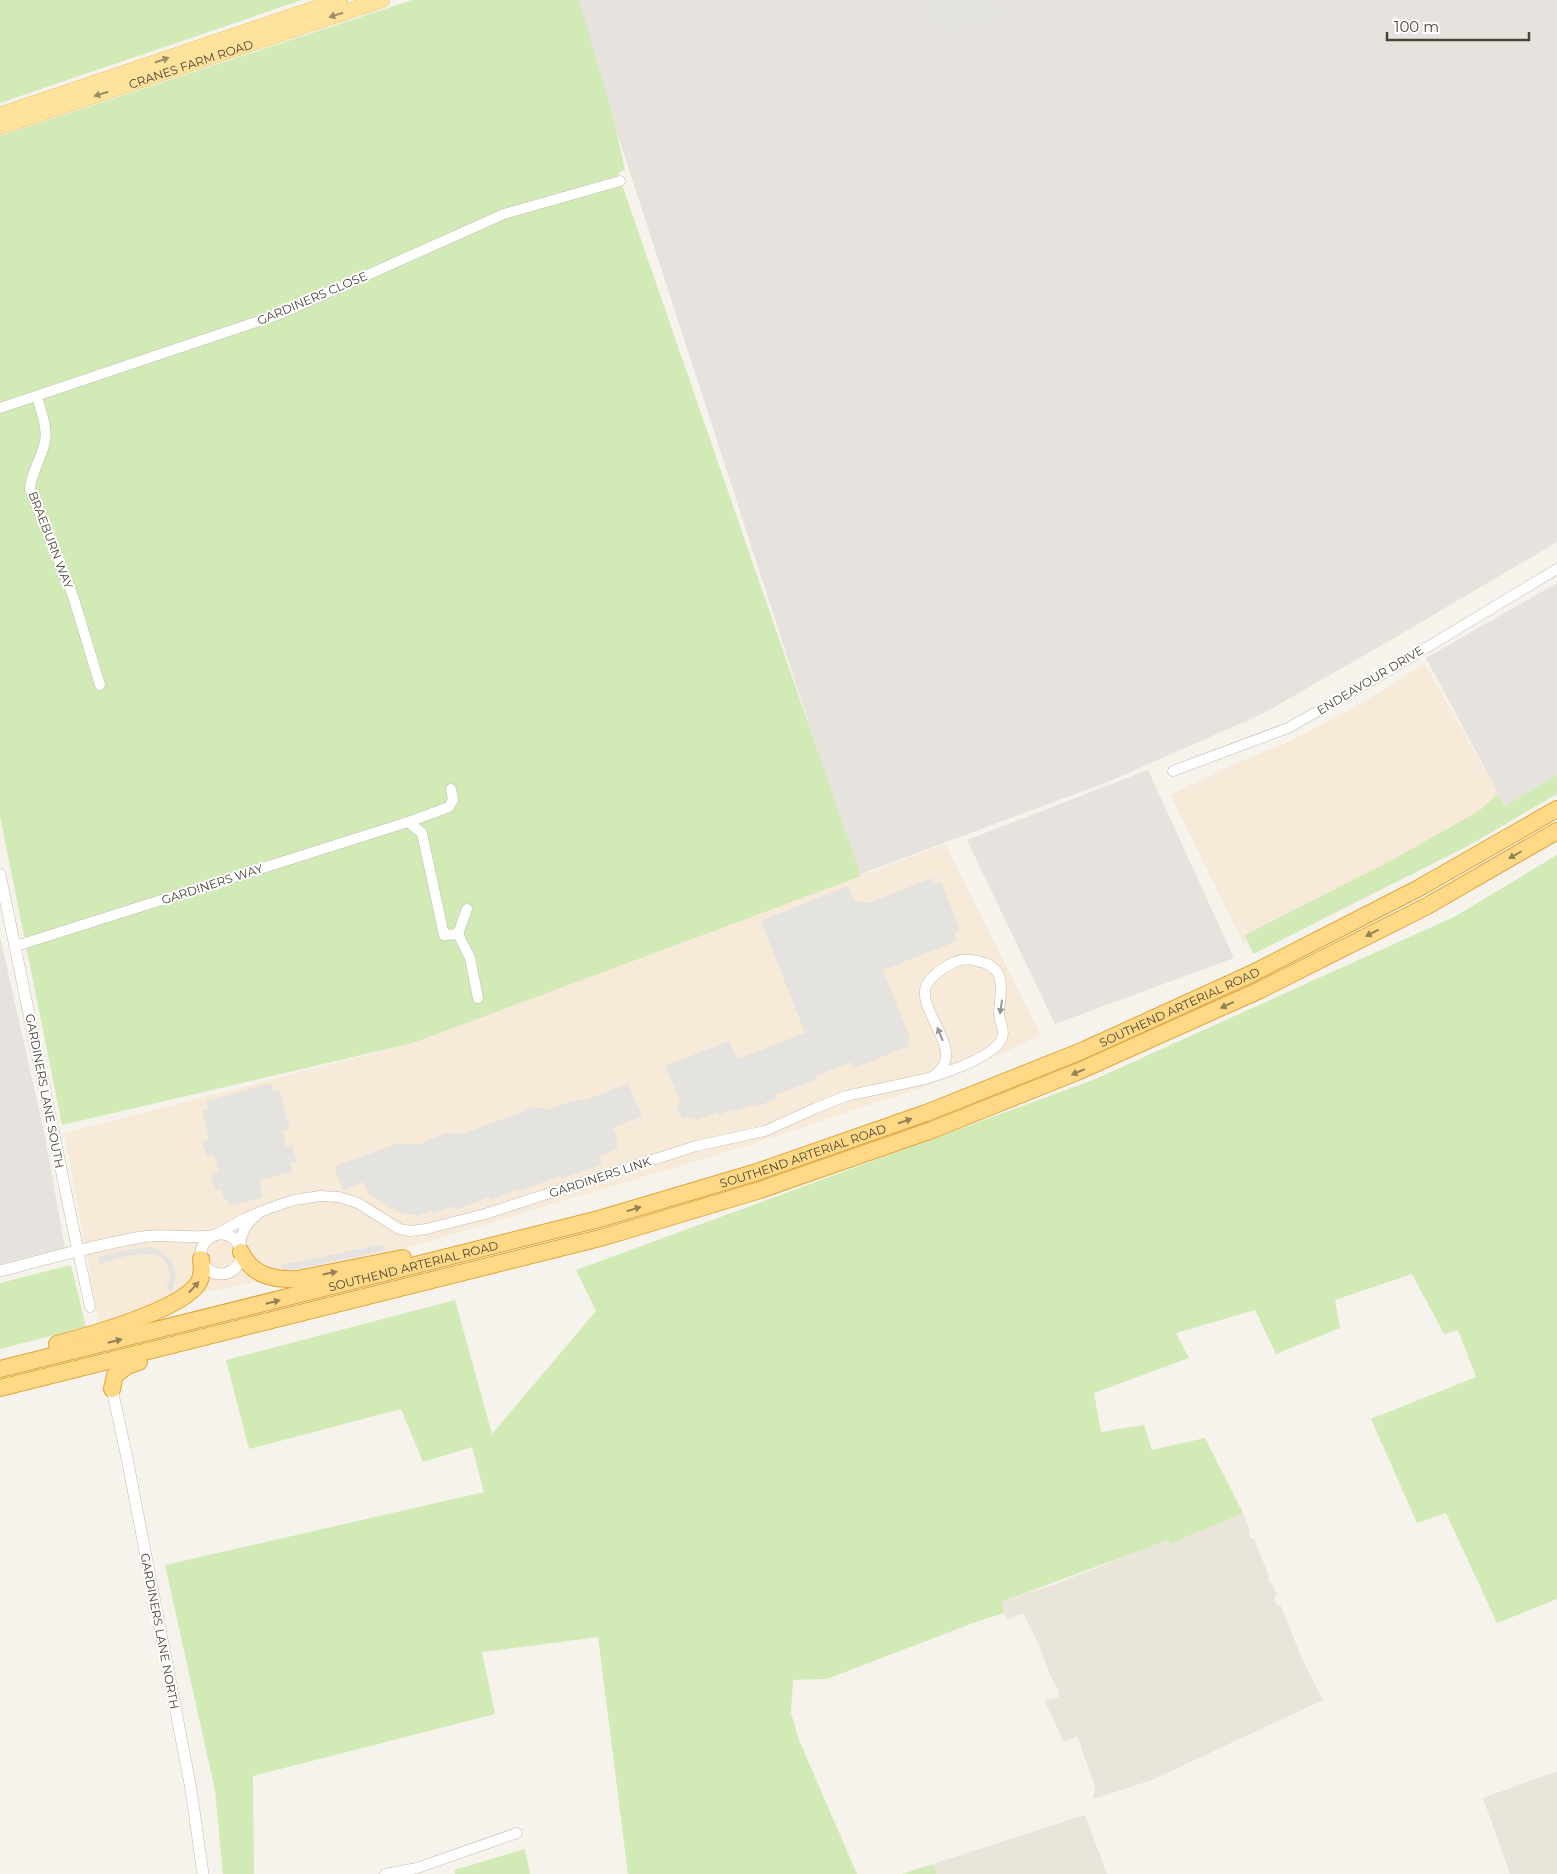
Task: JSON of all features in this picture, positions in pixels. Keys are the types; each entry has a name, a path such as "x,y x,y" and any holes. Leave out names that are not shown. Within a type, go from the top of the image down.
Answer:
{"highway":[{"name":"SOUTHEND ARTERIAL ROAD","path":"0,1369 599,1219 754,1173 926,1113 1168,1013 1419,888 1557,809"},
{"name":"SOUTHEND ARTERIAL ROAD","path":"0,1388 604,1237 760,1190 932,1130 1077,1072 1260,990 1427,906 1557,831"},
{"path":"241,1252 245,1261 258,1272 274,1278 298,1279 599,1219"},
{"path":"0,1361 89,1335 169,1306 196,1286 202,1274 202,1259"},
{"path":"112,1389 115,1375 126,1366 304,1312"},
{"path":"0,1394 88,1375 98,1376 112,1389"}],"main road":[{"name":"CRANES FARM ROAD","path":"0,115 340,0"},
{"name":"CRANES FARM ROAD","path":"0,127 382,0"}],"street":[{"name":"GARDINERS CLOSE","path":"0,408 280,314 504,214 620,181"},
{"name":"BRAEBURN WAY","path":"36,396 46,430 45,441 30,482 30,489 73,596 100,685"},
{"name":"ENDEAVOUR DRIVE","path":"1173,772 1288,728 1376,678 1557,568"},
{"name":"GARDINERS WAY","path":"16,946 450,807 453,800 451,789"},
{"path":"408,822 422,833 444,935 458,934"},
{"name":"GARDINERS LANE SOUTH","path":"0,874 90,1307"},
{"path":"467,909 458,934 470,958 478,998"},
{"name":"GARDINERS LINK","path":"215,1235 246,1218 270,1208 302,1199 330,1196 358,1203 399,1229 410,1231 426,1229 485,1214 696,1146 765,1131 846,1096 933,1076 971,1061 994,1048 1002,1040 1003,1030 999,1016 1002,998 1001,983 998,974 987,964 973,960 954,962 926,984 926,999 943,1042 946,1055 943,1068 933,1076"},
{"name":"GARDINERS LINK","path":"241,1252 240,1239 247,1225 253,1218 270,1208"},
{"path":"0,1271 143,1237 165,1236 200,1237 227,1234 237,1242 241,1258 236,1269 225,1275 214,1274 208,1270 191,1244 176,1237 165,1236"},
{"path":"202,1259 203,1246 206,1241 215,1235"},
{"name":"GARDINERS LANE NORTH","path":"112,1389 191,1789 203,1874"},
{"path":"385,1874 417,1868 517,1833"}],"shaded area":[{"path":"574,0 1557,0 1557,542 1262,714 1110,781 858,875"},
{"path":"922,0 1003,0 1008,15 937,41"},
{"path":"1557,583 1557,775 1505,806 1426,658"},
{"path":"1425,664 1502,800 1392,870 1244,944 1170,795 1231,765 1293,740 1355,707"},
{"path":"1148,770 1234,958 1055,1024 967,840"},
{"path":"945,844 1041,1035 954,1076 749,1145 390,1253 179,1298 99,1323 64,1133 413,1043"},
{"path":"932,878 934,884 941,881 960,930 954,933 957,941 883,970 910,1039 907,1040 909,1046 854,1068 851,1062 816,1076 817,1079 775,1095 776,1099 756,1107 754,1104 734,1112 732,1109 718,1115 717,1112 696,1120 695,1117 689,1120 688,1116 682,1119 676,1105 681,1103 665,1066 729,1041 737,1059 805,1033 761,921 848,886 855,901 869,903"},
{"path":"0,937 45,1136 65,1248 0,1264"},
{"path":"271,1083 273,1091 279,1089 290,1129 283,1131 286,1147 292,1146 297,1162 290,1164 292,1172 260,1180 262,1198 229,1206 228,1200 224,1200 221,1189 215,1191 211,1174 219,1172 214,1155 207,1156 202,1141 209,1139 202,1110 208,1108 206,1101"},
{"path":"628,1084 642,1116 613,1128 618,1140 615,1142 618,1149 599,1156 602,1164 562,1179 560,1176 491,1200 489,1197 455,1210 453,1206 433,1214 431,1211 418,1216 398,1212 369,1194 363,1182 343,1190 334,1167 396,1144 420,1144 446,1133 462,1134 533,1108 549,1109 572,1101 585,1100"},
{"path":"383,1244 385,1251 287,1271 281,1265"},
{"path":"150,1247 160,1250 172,1262 176,1275 172,1292 166,1288 170,1275 167,1265 163,1259 152,1254 126,1256 99,1264 98,1257 125,1250"},
{"path":"1243,1513 1250,1530 1249,1535 1254,1539 1269,1576 1268,1581 1272,1584 1277,1595 1274,1598 1277,1605 1281,1606 1301,1656 1323,1700 1152,1780 1093,1799 1095,1786 1077,1736 1064,1742 1044,1700 1059,1697 1058,1689 1050,1675 1039,1645 1023,1613 1007,1620 1000,1602 1056,1584 1168,1539 1170,1544"},
{"path":"1557,1771 1557,1874 1510,1874 1483,1798"},
{"path":"1085,1815 1107,1874 937,1874 933,1864"}],"green space":[{"path":"0,0 302,0 0,103"},
{"path":"412,0 579,0 615,124 625,170 618,173 861,876 413,1043 62,1125 0,816 0,136"},
{"path":"1557,775 1557,794 1468,846 1253,954 1245,935 1392,860 1479,811 1498,794 1505,806"},
{"path":"1557,855 1557,1599 1497,1623 1446,1513 1417,1523 1371,1419 1476,1377 1458,1330 1444,1334 1412,1274 1335,1300 1340,1328 1276,1354 1255,1310 1176,1333 1189,1358 1094,1393 1101,1432 1144,1425 1152,1450 1205,1438 1243,1513 1170,1544 1168,1540 1001,1602 1004,1613 827,1679 793,1680 791,1713 799,1740 857,1874 628,1874 598,1637 482,1652 495,1714 253,1776 254,1874 223,1874 215,1790 165,1565 484,1492 472,1447 423,1462 401,1409 249,1449 226,1360 455,1300 492,1434 596,1311 576,1270 1093,1080 1454,917"},
{"path":"71,1265 86,1327 0,1349 0,1283"},
{"path":"525,1849 530,1874 455,1874 454,1870"},
{"path":"933,1864 937,1874 902,1874"}]}
